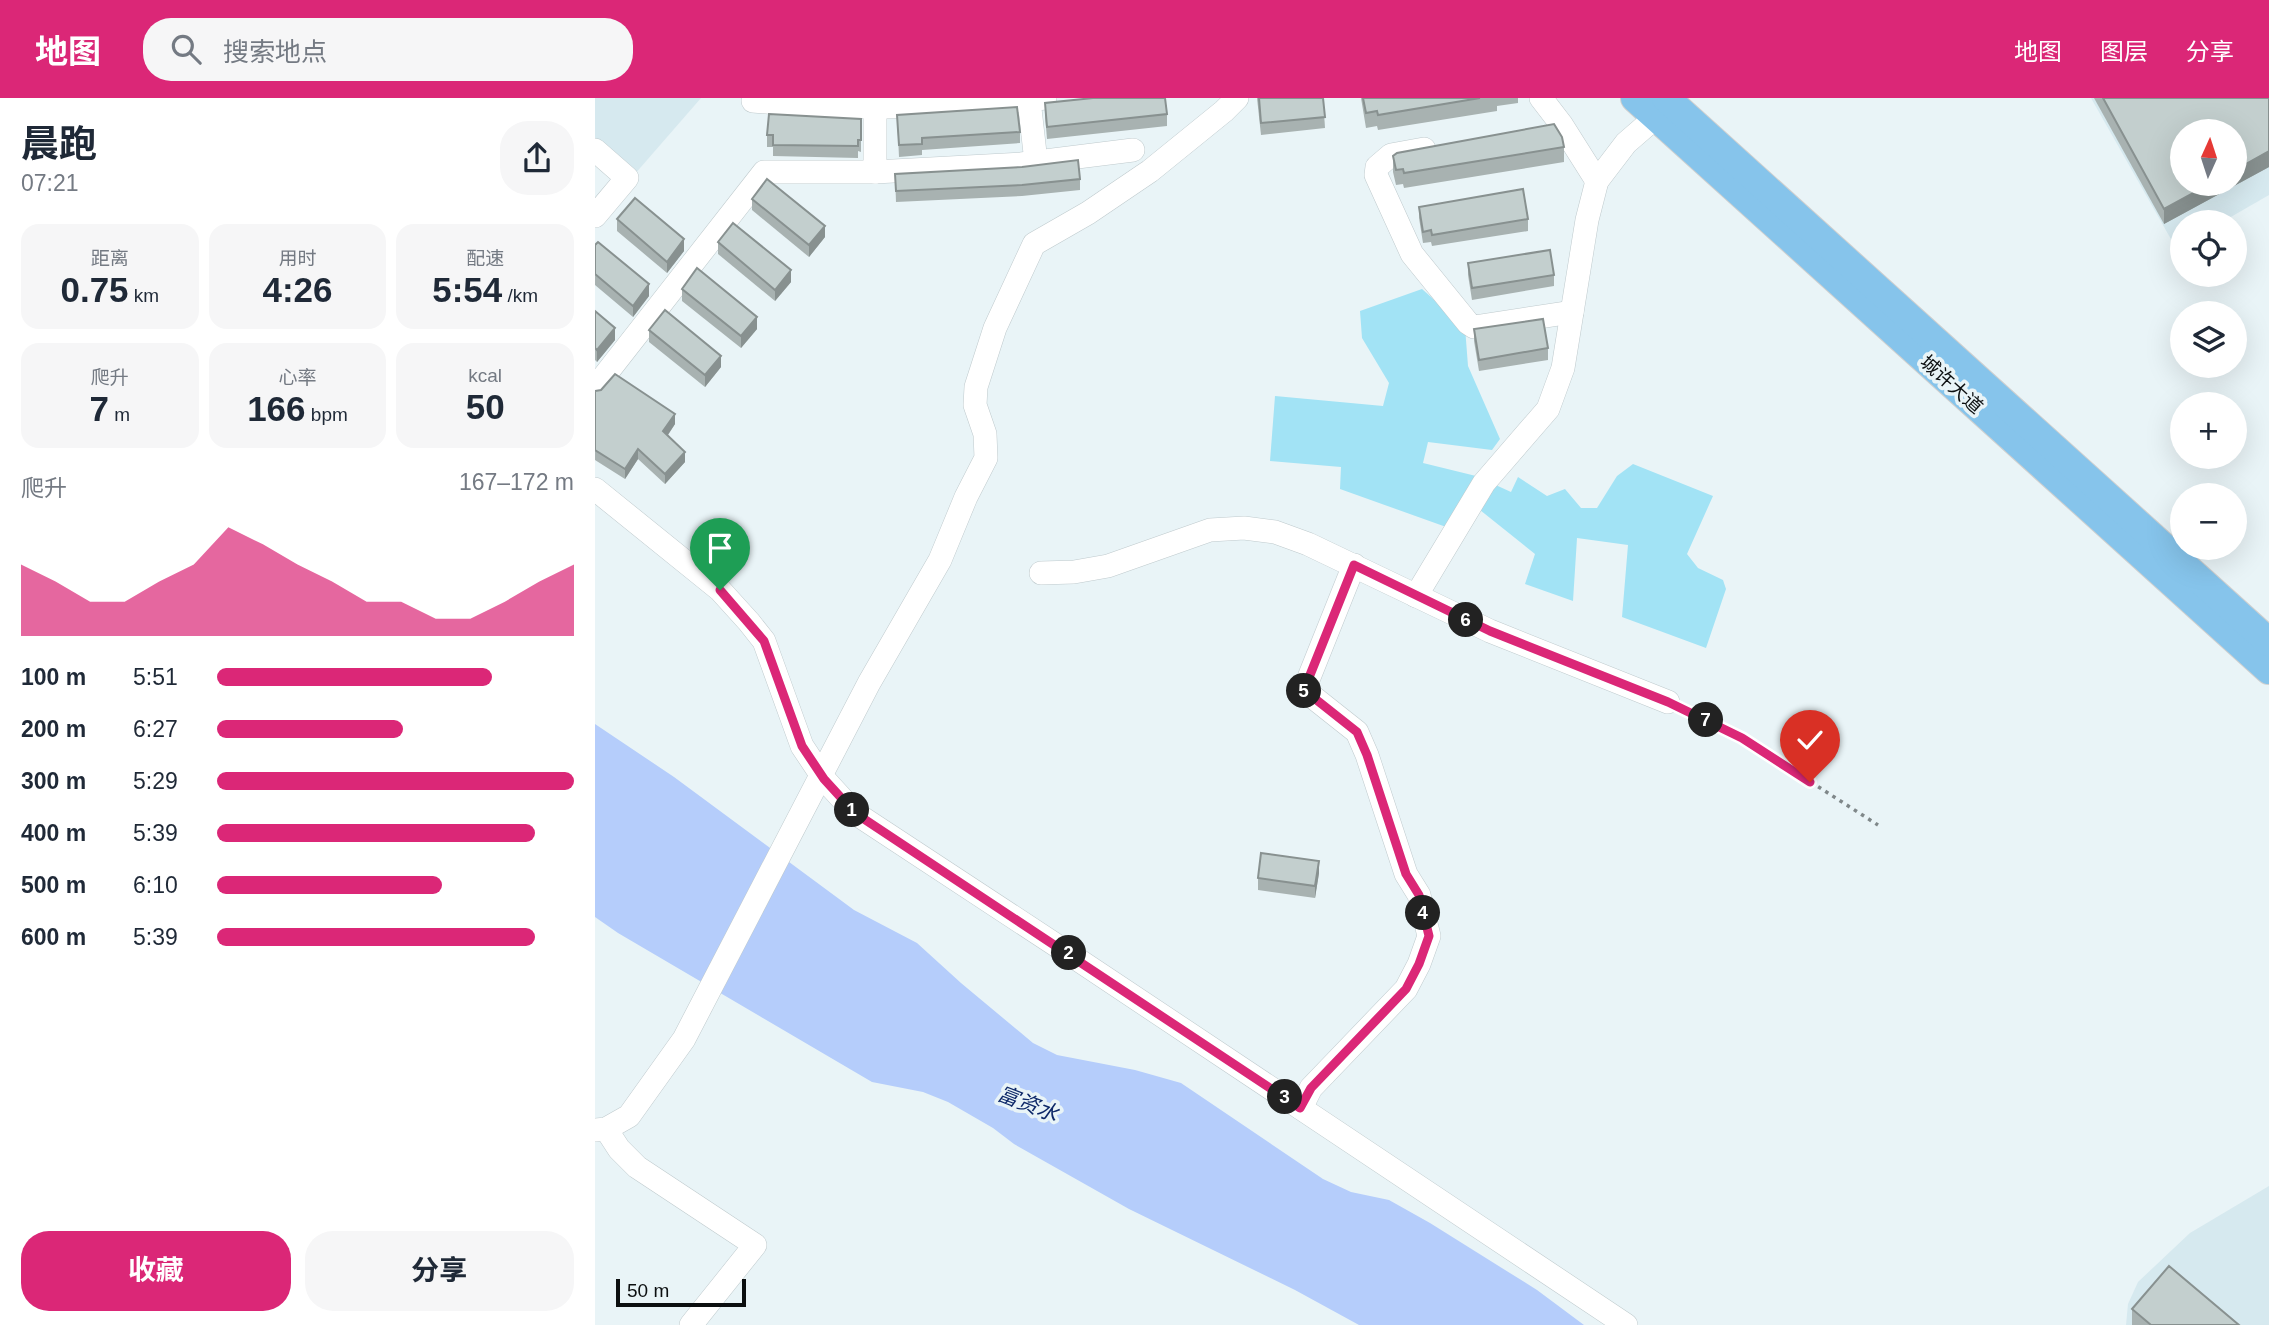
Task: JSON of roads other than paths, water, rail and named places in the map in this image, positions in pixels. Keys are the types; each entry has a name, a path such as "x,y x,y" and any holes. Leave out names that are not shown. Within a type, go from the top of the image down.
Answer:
{"main road":[{"name":"城许大道","path":"1635,98 1666,104 2266,634"},
{"name":"城许大道","path":"1666,104 2269,670"}],"street":[{"path":"691,1325 755,1245 638,1167 601,1130 619,1124 629,1116 684,1039 869,683 940,560 966,497 986,458 985,434 975,405 976,387 995,328 1034,244 1088,213 1150,171 1237,98"},
{"path":"1541,98 1597,181"},
{"path":"753,101 875,108 933,107 1037,99 1036,162"},
{"path":"1416,596 1484,483 1548,409 1563,369 1587,220 1597,181 1626,143 1666,104"},
{"path":"875,108 875,173"},
{"path":"1535,129 1561,124"},
{"path":"1443,146 1391,155 1377,167 1376,175 1412,254 1474,327 1572,312"},
{"path":"595,150 627,178 595,216"},
{"path":"595,388 764,172 875,173 1036,162 1133,150"},
{"path":"595,489 720,590 749,622 764,641 802,746 821,775 855,813 1626,1325"},
{"path":"1041,573 1074,572 1108,566 1193,535 1227,528 1260,529 1283,535 1354,565 1490,631 1668,702"},
{"path":"1300,1108 1311,1088 1406,989 1429,936 1419,895 1406,874 1357,732 1304,690 1354,565"}],"water":[{"name":"富资水","path":"595,724 674,777 854,910 917,943 1033,1043 1057,1055 1135,1070 1181,1083 1323,1179 1351,1192 1389,1200 1537,1290 1584,1325 1359,1325 1295,1290 1129,1209 1014,1144 993,1128 948,1102 923,1092 872,1082 618,933 595,917"}]}
